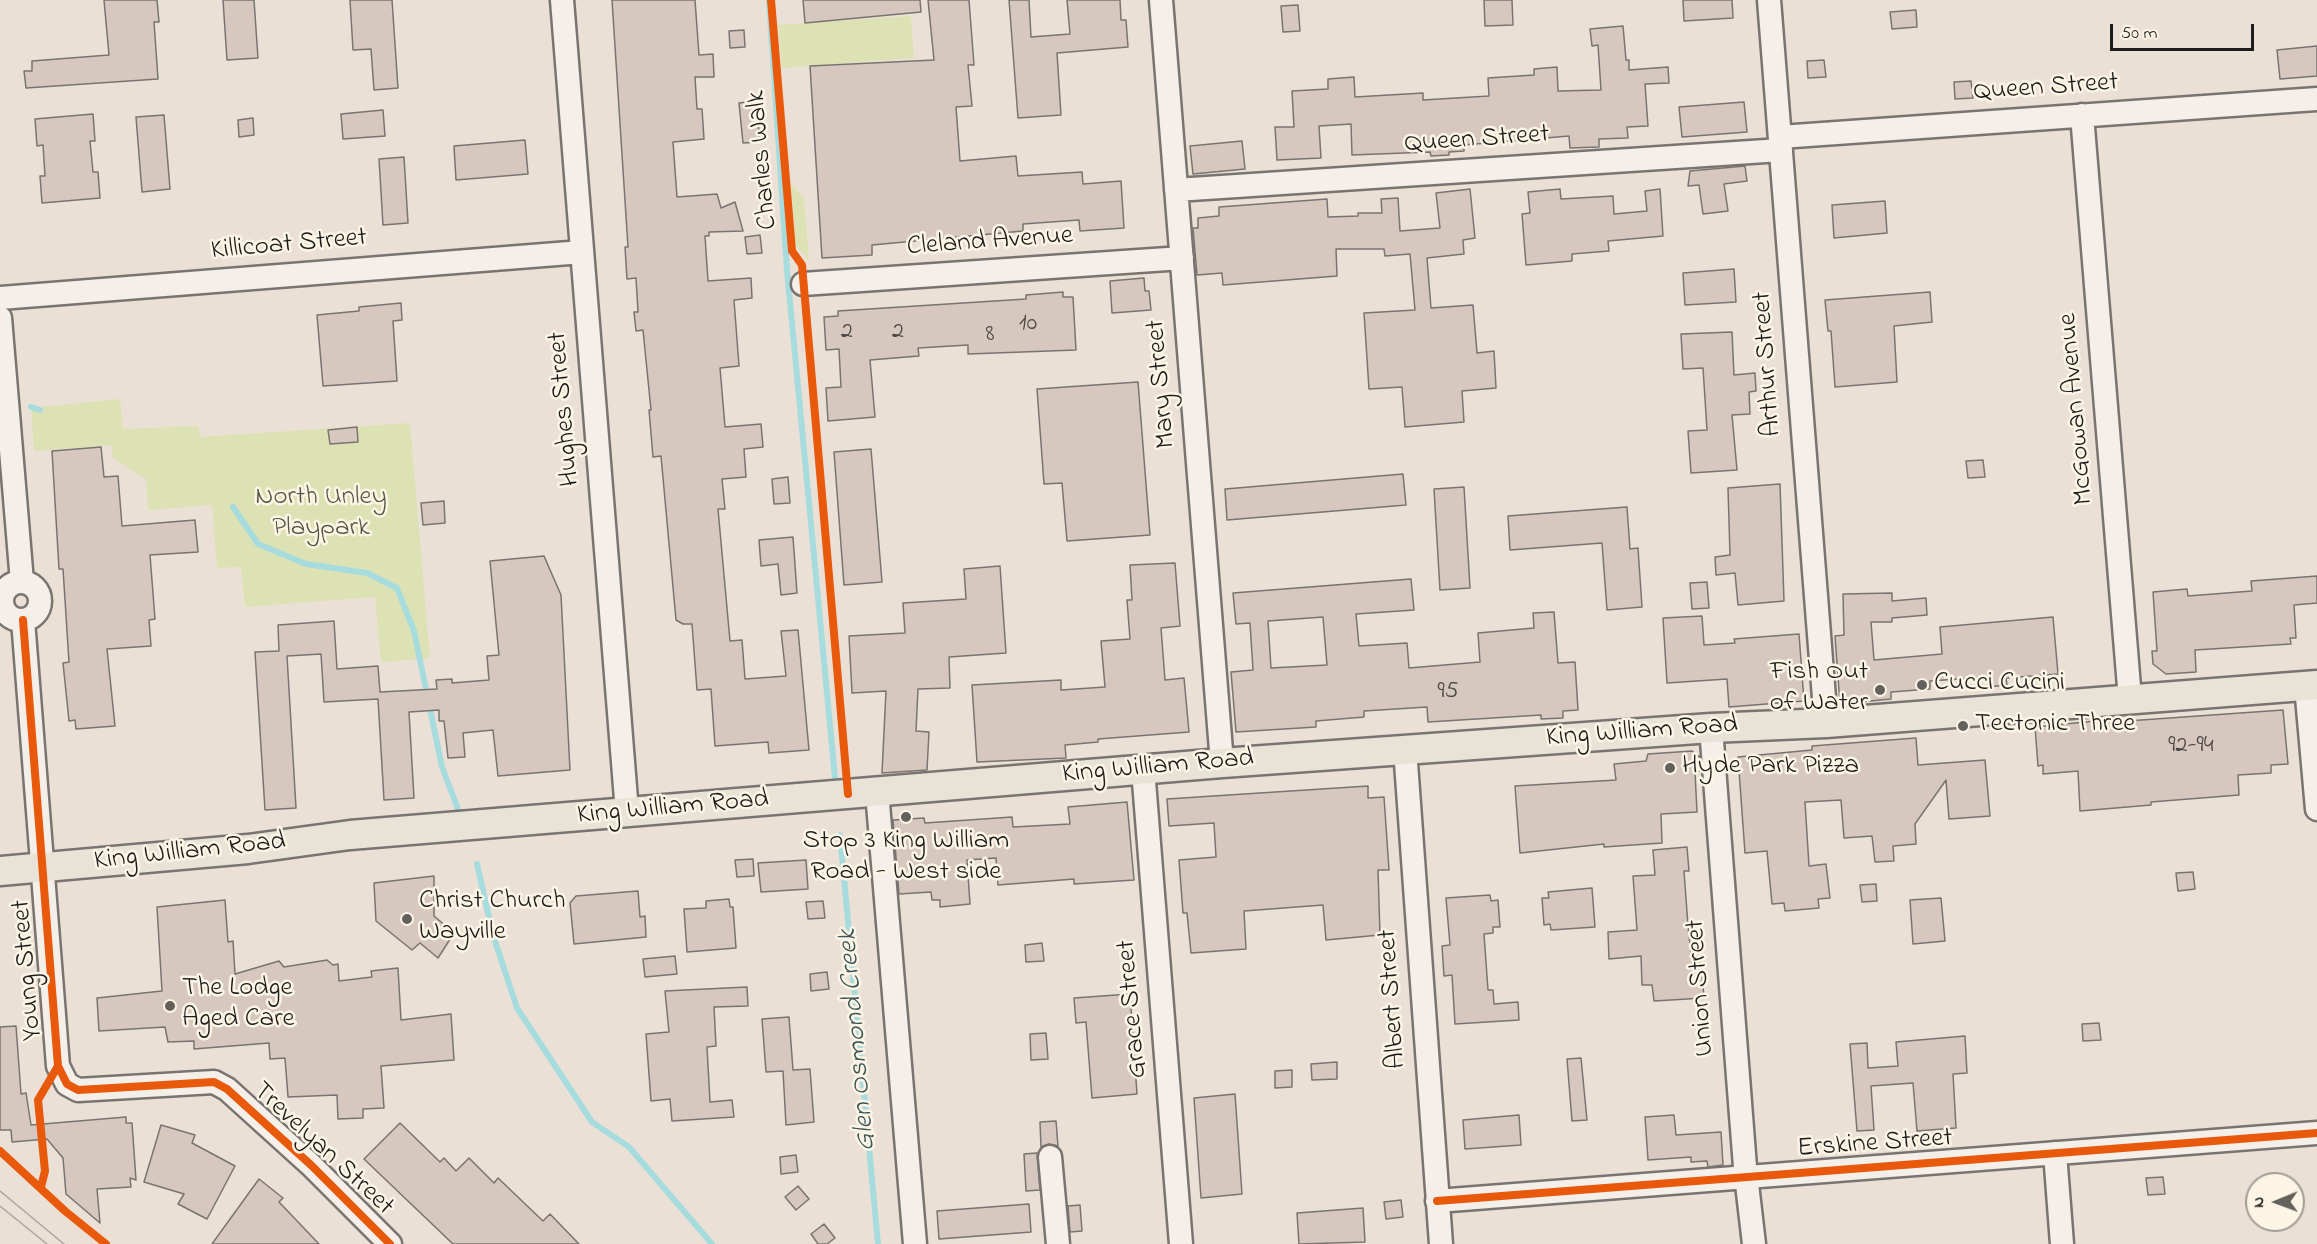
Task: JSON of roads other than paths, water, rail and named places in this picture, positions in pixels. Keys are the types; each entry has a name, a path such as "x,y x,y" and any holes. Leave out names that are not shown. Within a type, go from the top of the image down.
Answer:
{"main road":[{"name":"King William Road","path":"0,871 248,849 350,836 1143,769 1711,728 1826,723 2312,686"}],"street":[{"name":"Hughes Street","path":"562,0 627,813"},
{"name":"Mary Street","path":"1161,0 1222,763"},
{"name":"Arthur Street","path":"1769,0 1826,723"},
{"name":"Queen Street","path":"1176,190 1780,143 2082,115 2317,99"},
{"name":"McGowan Avenue","path":"2082,115 2130,699"},
{"name":"Killicoat Street","path":"0,298 582,252"},
{"name":"Cleland Avenue","path":"803,284 1182,258"},
{"path":"0,318 22,582"},
{"path":"22,582 37,590 40,600 35,614 23,620 9,616 1,600 7,588 22,582"},
{"name":"Young Street","path":"23,620 58,1066"},
{"path":"2312,686 2317,809"},
{"name":"Union Street","path":"1711,728 1745,1176 1754,1244"},
{"name":"Albert Street","path":"1405,749 1441,1244"},
{"name":"Grace Street","path":"1143,769 1181,1244"},
{"path":"877,792 915,1244"},
{"name":"Trevelyan Street","path":"58,1066 67,1084 78,1090 214,1082 227,1089 311,1165 390,1244"},
{"name":"Erskine Street","path":"1437,1202 1745,1176 2317,1133"},
{"path":"2055,1153 2062,1244"},
{"path":"1050,1157 1058,1244"}],"waterway":[{"name":"Glen Osmond Creek","path":"769,0 787,270 835,778"},
{"path":"31,407 40,410"},
{"path":"233,507 258,544 306,564 367,573 397,588 414,631 442,767 458,809"},
{"name":"Glen Osmond Creek","path":"840,835 878,1244"},
{"path":"477,864 493,935 517,1008 592,1122 629,1147 712,1244"}],"tram line":[{"path":"0,1191 64,1244"},
{"path":"0,1206 47,1244"}],"place":[{"name":"Cucci Cucini","path":"1922,685"},
{"name":"Fish Out of Water","path":"1880,690"},
{"name":"Tectonic Three","path":"1963,726"},
{"name":"Hyde Park Pizza","path":"1670,768"},
{"name":"Stop 3 King William Road - West side","path":"906,817"},
{"name":"Christ Church Wayville","path":"407,919"},
{"name":"The Lodge Aged Care","path":"170,1006"}],"park label":[{"name":"North Unley Playpark","path":"321,514"}]}
